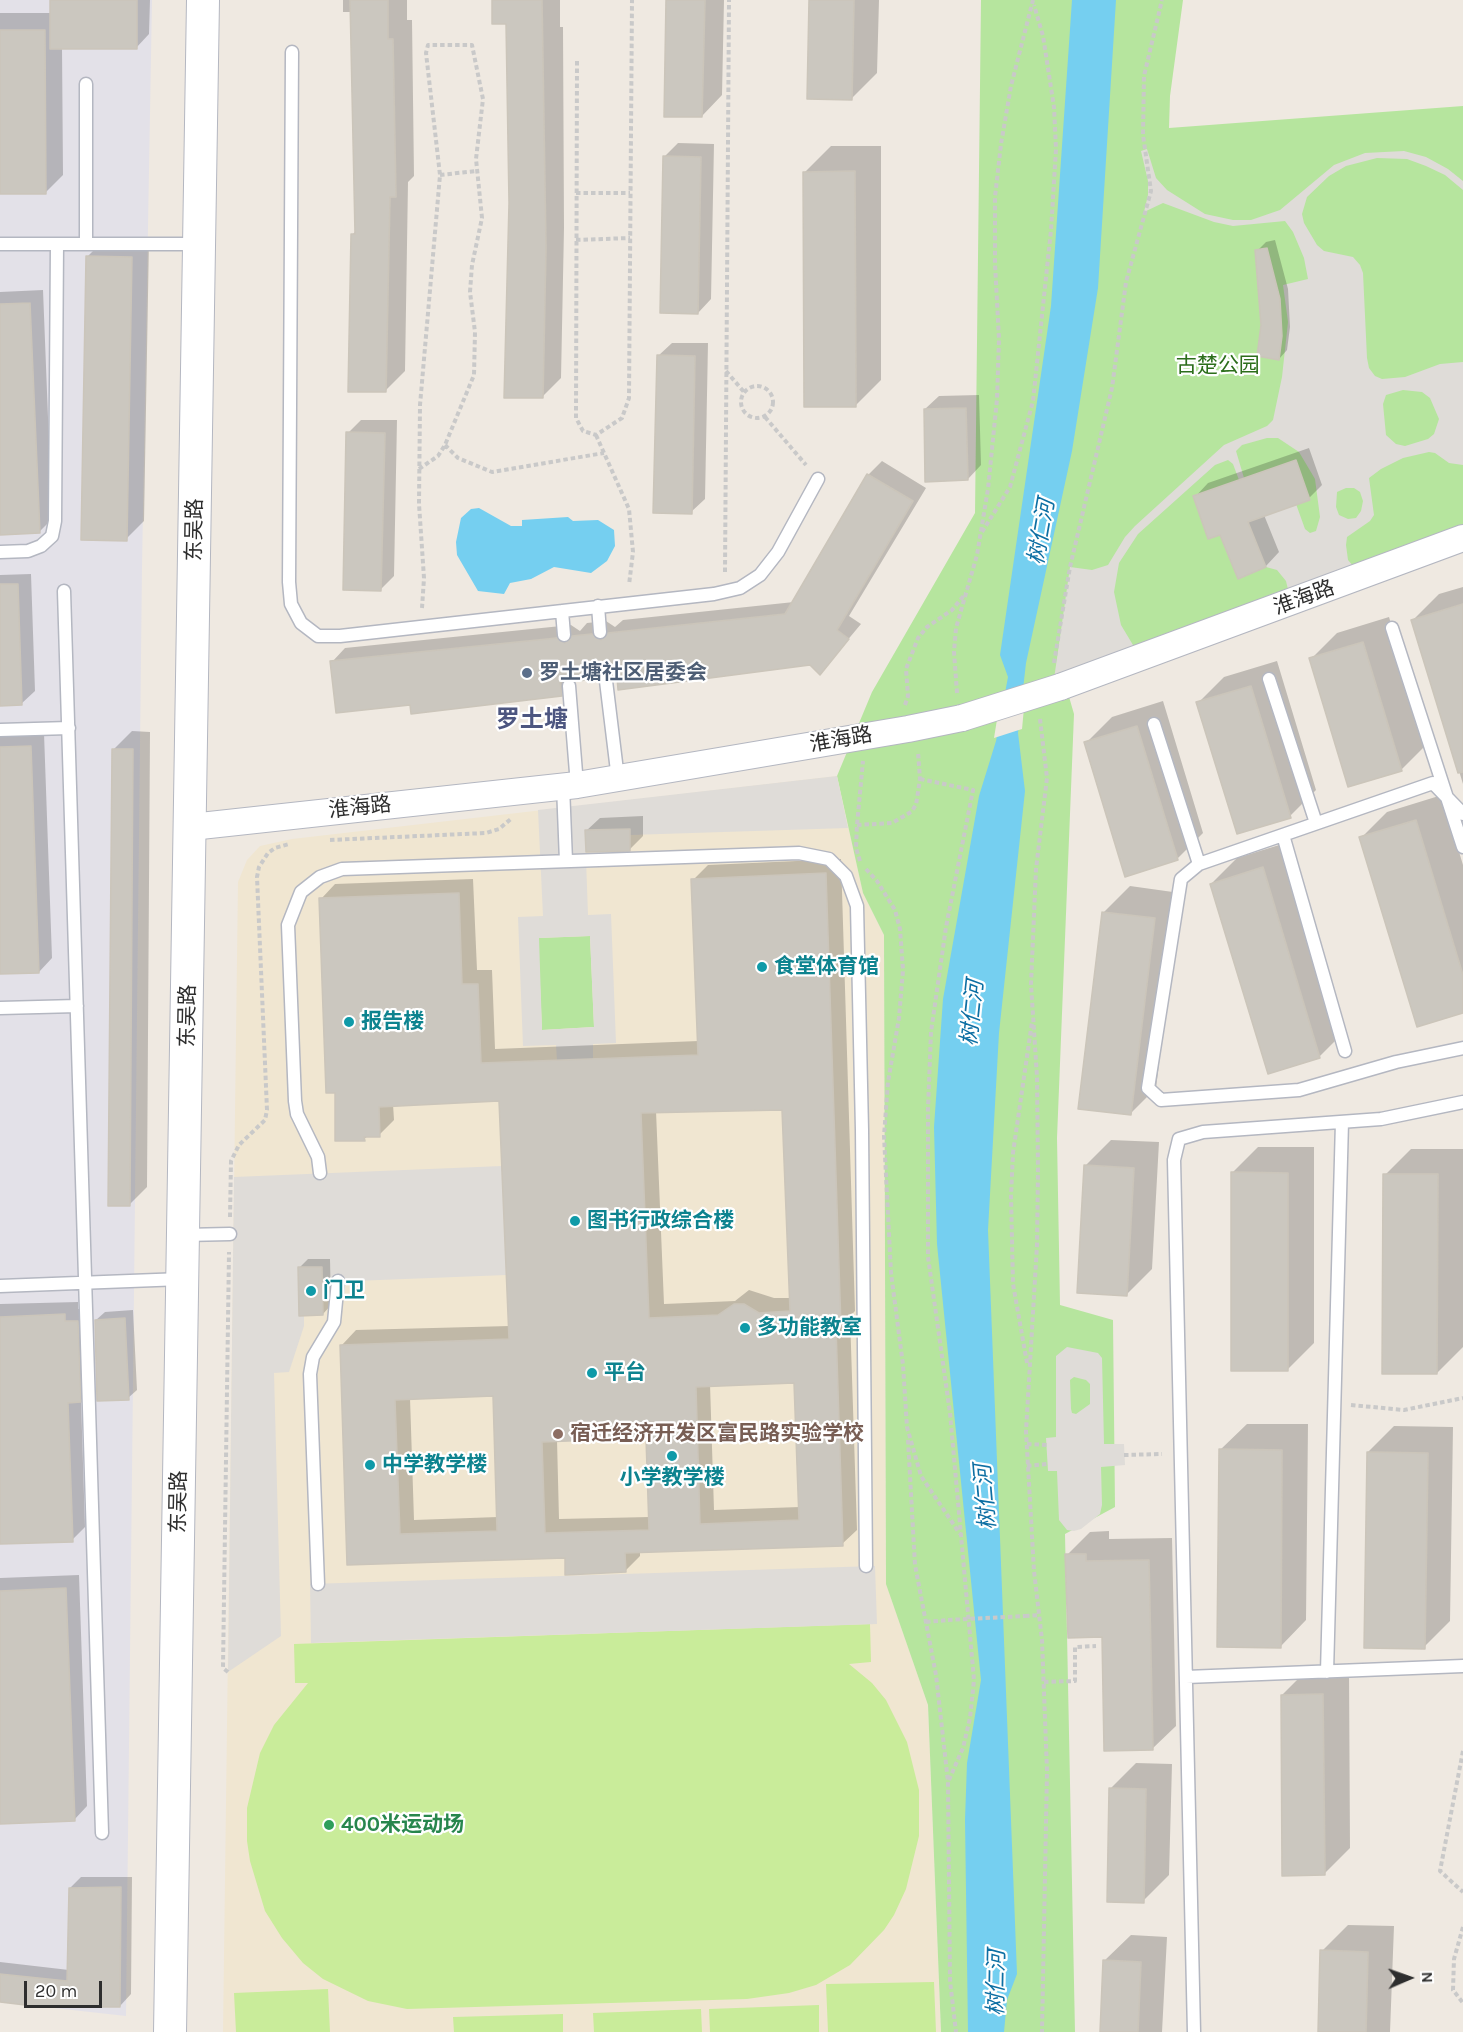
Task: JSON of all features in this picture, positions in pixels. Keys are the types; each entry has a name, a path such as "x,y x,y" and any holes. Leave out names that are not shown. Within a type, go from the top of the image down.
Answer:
{"street":[{"name":"东吴路","path":"170,2032 191,827 202,0"},
{"name":"淮海路","path":"191,827 618,779 910,729 960,718 1057,677 1463,538"}],"lane":[{"path":"292,52 289,570 291,604 301,623 318,636 626,603 740,588 760,575 778,552 818,479"},
{"path":"86,84 86,244"},
{"path":"0,244 199,244"},
{"path":"0,552 28,551 41,546 52,536 55,521 57,244"},
{"path":"64,591 102,1833"},
{"path":"598,606 600,632"},
{"path":"562,610 564,635"},
{"path":"1392,628 1463,847"},
{"path":"1269,679 1316,823"},
{"path":"606,681 618,779"},
{"path":"566,861 570,785 569,686"},
{"path":"1154,724 1199,864"},
{"path":"0,730 69,728"},
{"path":"1463,814 1433,783 1199,864 1181,879 1148,1088 1161,1100 1299,1090 1396,1062 1463,1048"},
{"path":"1283,835 1345,1051"},
{"path":"320,1173 318,1157 297,1114 295,1101 288,925 291,912 301,892 320,877 342,869 566,861 814,854 829,859 846,876 857,906 862,1130 866,1566"},
{"path":"0,1008 77,1006"},
{"path":"1194,2032 1174,1160 1179,1139 1203,1132 1381,1119 1463,1102"},
{"path":"1327,1672 1342,1122"},
{"path":"184,1235 230,1234"},
{"path":"0,1286 183,1279"},
{"path":"318,1584 310,1374 313,1357 334,1322 338,1281"},
{"path":"1186,1677 1463,1666"}],"path":[{"path":"596,435 622,418 628,398 632,0"},
{"path":"724,591 729,0"},
{"path":"1057,677 1070,567 1112,388 1126,282 1151,190 1143,135 1144,76 1162,0"},
{"path":"981,534 1010,487 1031,410 1051,230 1056,149 1054,107 1043,36 1033,1"},
{"path":"960,718 954,652 956,628 969,590 981,534 997,399 999,339 995,264 995,197 1011,86 1033,1"},
{"path":"419,469 438,456 445,445 474,375 476,332 470,292 472,265 482,218 476,171 483,99 472,45 428,45 426,53 440,175 420,405 419,469 419,504 424,578 421,626"},
{"path":"577,61 576,418 583,431 596,435 629,508 633,552 626,603"},
{"path":"440,175 476,171"},
{"path":"576,193 630,193"},
{"path":"576,240 630,238"},
{"path":"726,371 744,392"},
{"path":"753,386 769,390 774,405 765,417 754,418 744,412 741,402 744,392 753,386"},
{"path":"765,417 818,479"},
{"path":"445,445 458,458 492,472 604,453"},
{"path":"857,825 892,823 902,819 916,805 920,779 910,729 906,669 910,656 927,627 952,610 969,590"},
{"path":"1040,716 1047,778 1036,869 1032,984 1037,1077 1038,1213 1028,1369 1027,1444 1044,1682 1047,1772 1042,2032"},
{"path":"864,736 857,825 859,859 877,881 895,910 900,929 903,970 899,1018 888,1082 884,1136 891,1273 903,1365 908,1427 915,1565 936,1675 948,1782 950,1982 956,2032"},
{"path":"920,779 973,790 943,950 932,1032 928,1109 928,1257 950,1413 974,1680 965,1738 948,1782"},
{"path":"324,840 486,833 499,830 508,823 534,789"},
{"path":"228,1672 224,1668 231,1161 239,1145 265,1120 267,1110 257,877 259,867 275,848 296,843"},
{"path":"1028,1369 1013,1284 1011,1196 1016,1124 1033,1013"},
{"path":"1334,1404 1404,1410 1463,1398"},
{"path":"908,1427 921,1476 961,1536"},
{"path":"1027,1444 1047,1444"},
{"path":"1124,1455 1180,1454"},
{"path":"1028,1466 1047,1464"},
{"path":"926,1622 1039,1615"},
{"path":"1044,1682 1075,1681 1076,1647 1096,1646"},
{"path":"1463,1751 1440,1871 1463,1892"},
{"path":"1463,1927 1454,1959 1453,1990 1463,2003"}],"shaded area":[{"path":"0,0 152,0 142,566 126,2016 0,2002"},
{"path":"1147,149 1156,178 1167,190 1205,214 1233,220 1251,220 1280,210 1334,165 1365,153 1404,151 1426,157 1448,169 1463,181 1463,190 1445,175 1426,166 1407,159 1377,158 1346,166 1329,176 1307,197 1302,214 1304,223 1317,245 1324,251 1353,257 1360,265 1363,273 1367,358 1369,368 1375,376 1382,379 1405,377 1440,364 1463,362 1463,465 1449,463 1435,453 1429,452 1403,458 1369,478 1374,515 1370,521 1347,537 1346,545 1348,560 1360,574 1290,598 1286,581 1277,570 1266,567 1248,522 1296,504 1305,529 1310,533 1316,531 1320,517 1315,479 1299,452 1278,438 1267,438 1242,445 1236,451 1244,478 1239,480 1233,464 1228,460 1215,465 1138,534 1119,563 1114,592 1121,625 1133,645 1146,651 1054,679 1070,567 1092,570 1108,565 1125,537 1135,526 1224,445 1267,426 1273,420 1282,377 1288,322 1283,285 1308,279 1304,258 1293,232 1285,221 1233,226 1214,222 1163,203 1144,212 1148,181 1141,151","holes":["1403,390 1422,392 1430,398 1439,419 1434,434 1428,439 1405,446 1396,444 1386,435 1383,404 1386,395","1346,488 1354,488 1360,492 1363,501 1361,511 1356,518 1348,519 1339,515 1336,507 1337,492"]},
{"name":"宿迁经济开发区富民路实验学校","path":"837,776 863,893 884,935 886,1583 928,1705 941,2032 223,2032 238,882 247,860 260,846 292,839"},
{"path":"837,776 848,828 630,835 629,829 585,831 588,915 611,914 616,1043 593,1044 593,1059 557,1060 556,1045 523,1046 518,917 543,916 538,810","holes":["590,936 594,1027 542,1030 539,938"]},
{"path":"502,1166 506,1275 304,1283 304,1326 289,1372 274,1373 281,1636 228,1672 234,1177"},
{"path":"1067,1347 1098,1353 1102,1358 1104,1444 1124,1444 1125,1465 1101,1467 1102,1505 1100,1514 1081,1529 1074,1531 1067,1530 1059,1520 1057,1471 1048,1471 1046,1438 1056,1437 1056,1356","holes":["1074,1377 1086,1380 1090,1384 1090,1404 1076,1414 1072,1413 1070,1380"]},
{"path":"875,1566 877,1624 311,1643 310,1584"}],"green space":[{"name":"古楚公园","path":"981,0 1183,0 1170,96 1169,128 1463,106 1463,528 1063,676 1074,714 1057,1138 1060,1305 1113,1320 1115,1507 1065,1534 1075,2032 941,2032 928,1705 886,1584 884,935 863,893 837,776 872,692 975,513"},
{"path":"590,936 594,1027 542,1030 538,938"},
{"name":"400米运动场","path":"870,1624 871,1662 849,1664 872,1683 886,1700 907,1742 919,1790 919,1836 906,1889 884,1930 850,1965 816,1985 789,1993 747,1999 407,2009 368,2001 323,1979 303,1963 282,1938 265,1911 250,1861 247,1841 247,1808 260,1753 274,1725 308,1683 295,1683 294,1644"},
{"path":"934,1982 936,2032 828,2032 826,1984"},
{"path":"328,1989 330,2032 236,2032 234,1993"},
{"path":"819,2005 819,2032 710,2032 709,2009"},
{"path":"701,2009 702,2032 594,2032 593,2013"},
{"path":"563,2014 563,2032 454,2032 453,2017"}],"water":[{"name":"树仁河","path":"1072,0 1116,0 1098,288 1072,451 1026,663 1018,733 1025,791 999,1033 988,1230 1017,1974 1007,2000 1004,2032 968,2032 965,1820 967,1763 981,1680 937,1244 934,1127 943,999 979,796 996,741 1008,677 1000,655 1051,306"},
{"path":"479,508 511,526 522,526 522,520 568,517 573,521 598,520 614,530 615,546 607,561 591,573 554,567 531,579 510,583 504,594 478,591 457,555 456,542 461,518 471,509"}],"pier":[{"path":"1026,687 1022,729 994,738 1001,695"}],"building":[{"path":"50,0 137,0 137,49 50,49"},
{"path":"350,0 388,0 388,39 393,39 396,197 390,197 386,392 348,392 351,234 355,234"},
{"path":"492,0 542,0 546,247 543,398 504,398 509,203 506,24 492,24"},
{"path":"666,0 705,0 702,117 664,117"},
{"path":"809,0 854,0 852,100 807,99"},
{"path":"0,30 45,30 46,194 0,194"},
{"path":"663,156 701,157 698,314 660,313"},
{"path":"855,171 856,407 804,407 803,172"},
{"path":"1267,248 1280,299 1282,336 1279,360 1257,356 1261,325 1255,250"},
{"path":"86,256 132,257 127,541 81,540"},
{"path":"30,303 40,533 0,535 0,304"},
{"path":"657,355 695,356 692,514 653,513"},
{"path":"966,408 968,480 925,482 924,409"},
{"path":"346,432 385,433 381,591 343,590"},
{"path":"1296,460 1310,500 1248,522 1266,567 1238,579 1220,535 1208,539 1193,496"},
{"path":"867,474 913,501 837,630 849,639 820,675 810,665 618,690 617,677 606,673 598,679 576,681 572,678 565,679 560,683 562,696 411,714 410,705 336,713 330,661 557,638 565,643 572,636 592,634 601,640 608,633 785,614"},
{"path":"0,584 18,584 22,705 0,706"},
{"path":"1463,604 1463,772 1458,773 1411,620"},
{"path":"1363,642 1402,771 1348,787 1309,658"},
{"path":"1251,686 1291,818 1237,834 1196,702"},
{"path":"1137,726 1178,860 1125,877 1084,742"},
{"path":"31,746 39,973 0,974 0,747"},
{"path":"112,749 133,749 130,1206 108,1206"},
{"path":"1416,820 1463,975 1463,1013 1417,1027 1359,837"},
{"path":"630,829 630,851 586,852 585,830"},
{"path":"1263,867 1320,1058 1268,1074 1210,884"},
{"path":"826,873 841,1327 836,1327 843,1546 625,1553 626,1572 565,1575 565,1558 347,1565 340,1345 509,1339 499,1101 379,1107 380,1137 364,1137 365,1141 335,1141 335,1093 326,1093 319,898 459,893 462,984 478,984 481,1063 698,1055 691,879","holes":["782,1110 790,1311 759,1313 744,1304 734,1304 718,1315 649,1318 641,1113","794,1383 799,1520 700,1524 696,1387","493,1396 497,1531 400,1534 395,1400","646,1438 649,1530 545,1533 542,1442"]},
{"path":"1102,912 1155,918 1131,1115 1078,1109"},
{"path":"1084,1165 1134,1168 1127,1296 1077,1293"},
{"path":"1231,1172 1288,1173 1288,1371 1231,1371"},
{"path":"1383,1174 1438,1174 1437,1374 1382,1374"},
{"name":"门卫","path":"298,1267 322,1267 323,1315 299,1316"},
{"path":"65,1314 65,1321 78,1321 81,1402 68,1403 73,1542 0,1544 0,1317"},
{"path":"125,1318 129,1400 97,1401 95,1320"},
{"path":"1219,1449 1282,1450 1281,1648 1217,1647"},
{"path":"1367,1452 1428,1453 1425,1649 1364,1648"},
{"path":"1065,1554 1086,1554 1086,1561 1149,1560 1153,1750 1104,1751 1102,1637 1068,1638"},
{"path":"66,1588 75,1821 0,1824 0,1591"},
{"path":"1323,1694 1325,1875 1282,1876 1281,1695"},
{"path":"1109,1788 1146,1789 1144,1903 1107,1902"},
{"path":"121,1887 120,2007 42,2007 0,2002 0,1974 67,1981 69,1888"},
{"path":"1320,1950 1368,1952 1366,2032 1318,2032"},
{"path":"1103,1960 1141,1962 1138,2032 1100,2032"}],"place":[{"name":"罗土塘社区居委会","path":"527,673"},
{"name":"食堂体育馆","path":"762,967"},
{"name":"报告楼","path":"349,1022"},
{"name":"图书行政综合楼","path":"575,1221"},
{"name":"门卫","path":"311,1291"},
{"name":"多功能教室","path":"745,1328"},
{"name":"平台","path":"592,1373"},
{"name":"宿迁经济开发区富民路实验学校","path":"558,1434"},
{"name":"小学教学楼","path":"672,1456"},
{"name":"中学教学楼","path":"370,1465"},
{"name":"400米运动场","path":"329,1825"}],"district":[{"name":"罗土塘","path":"532,720"}]}
